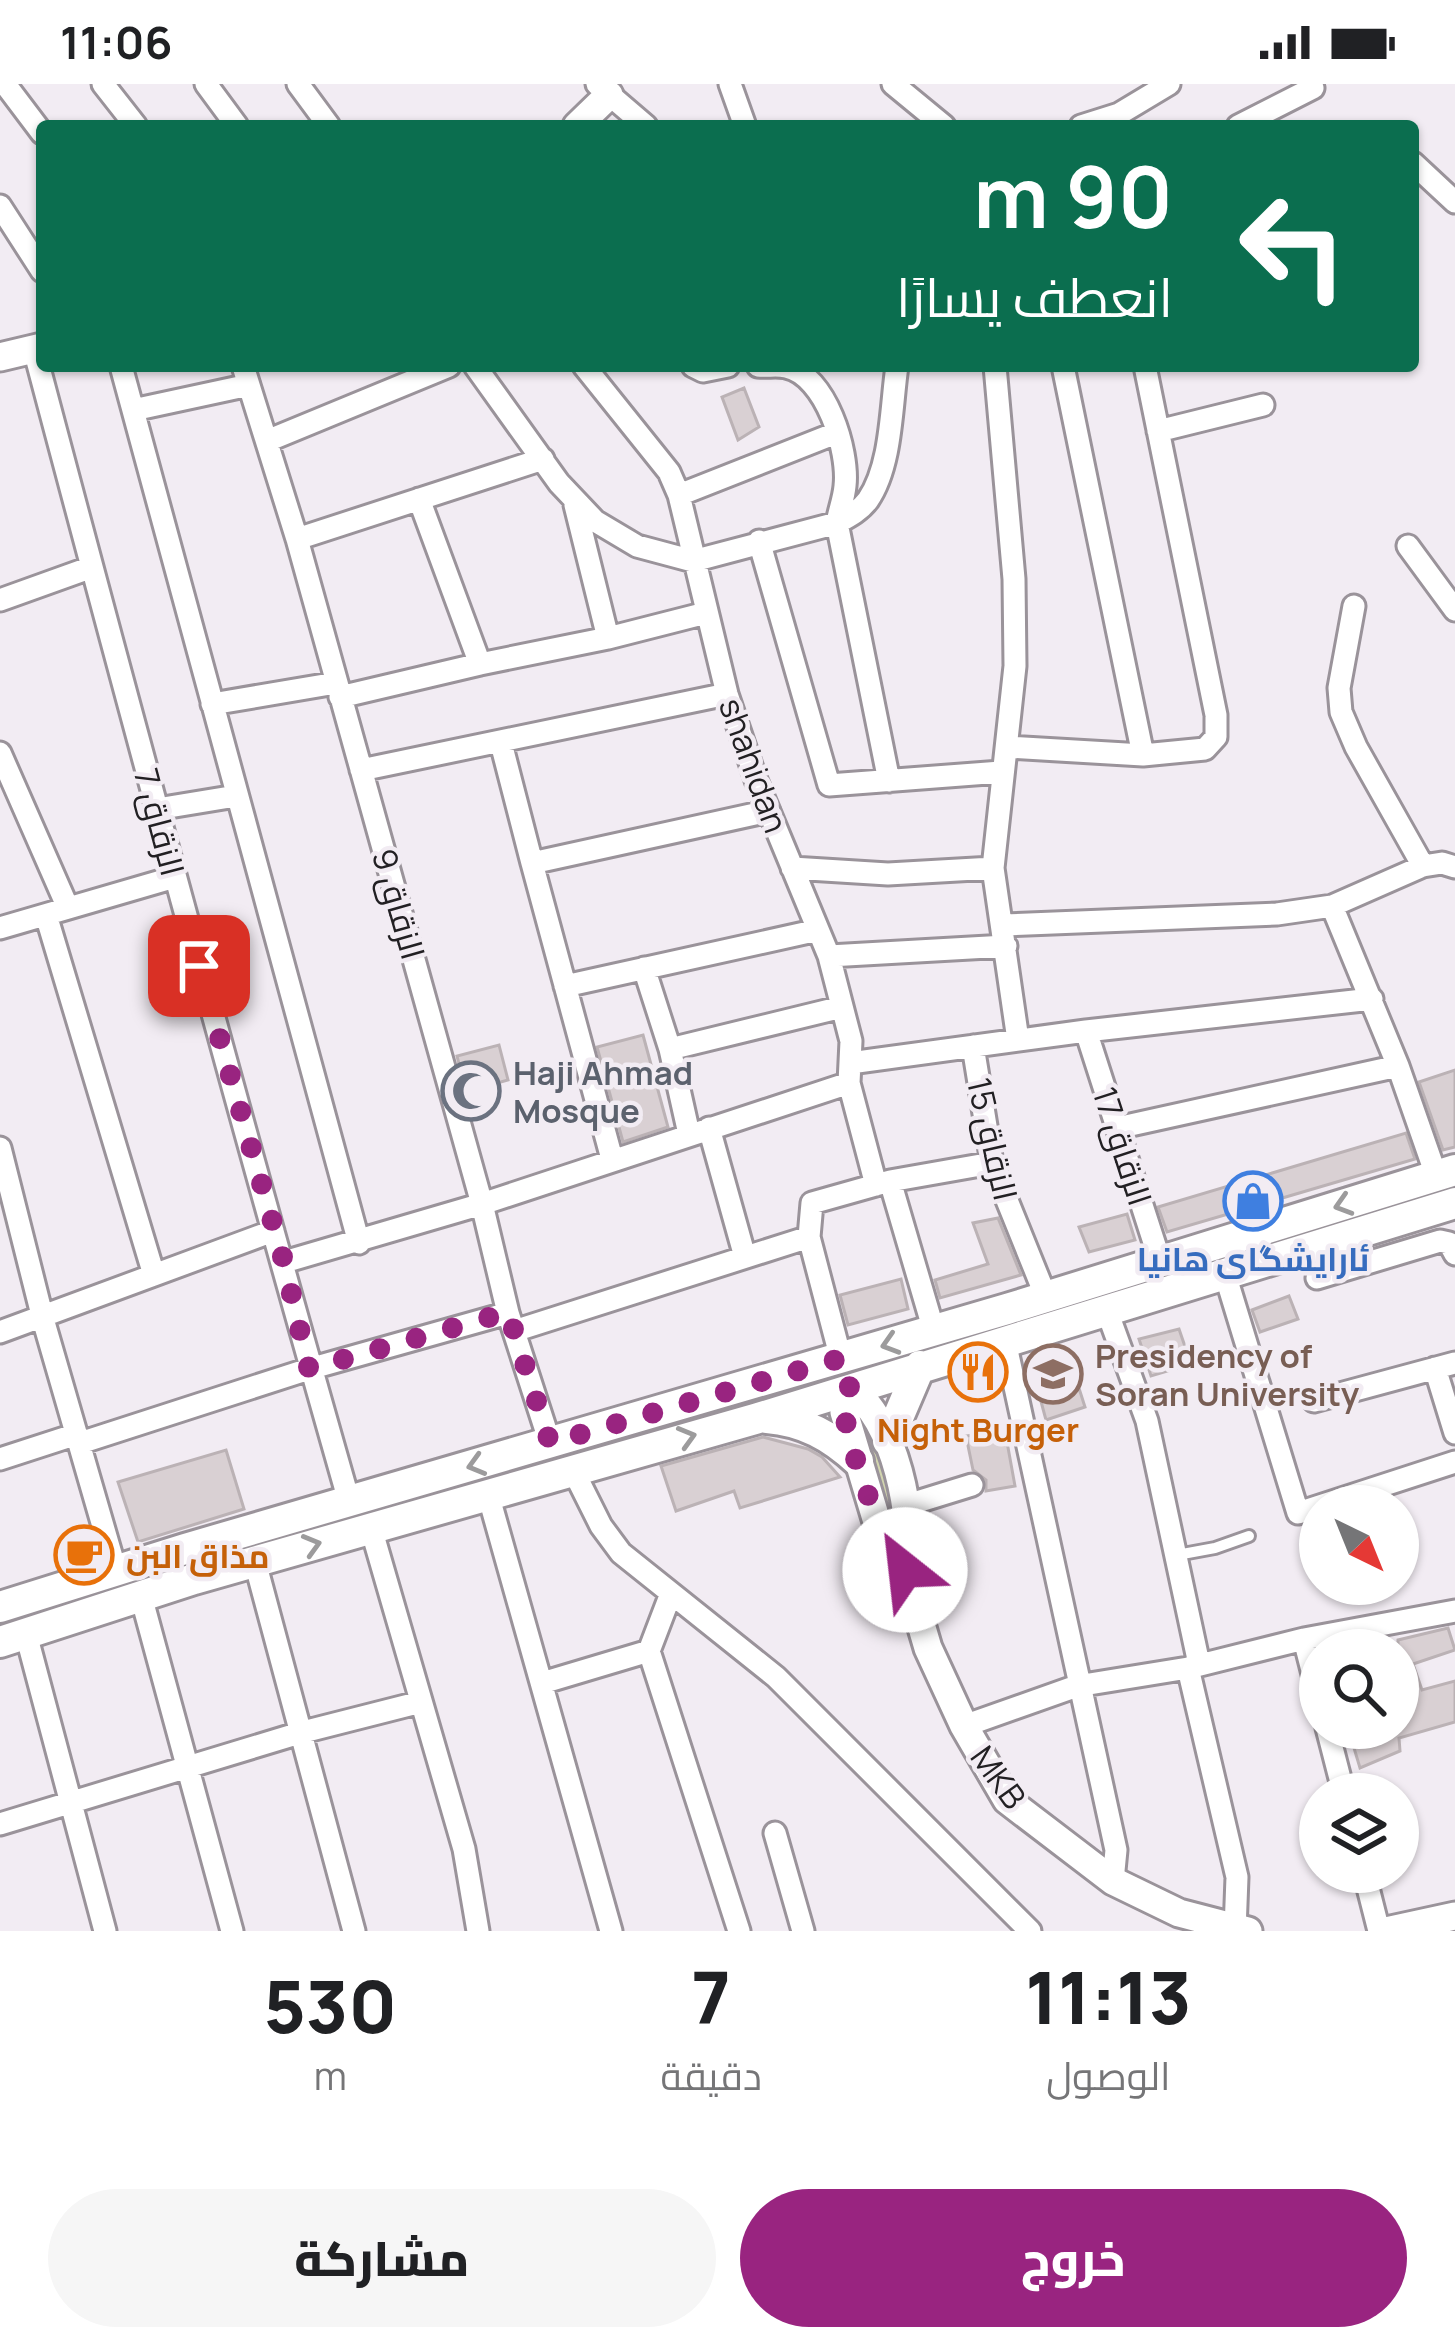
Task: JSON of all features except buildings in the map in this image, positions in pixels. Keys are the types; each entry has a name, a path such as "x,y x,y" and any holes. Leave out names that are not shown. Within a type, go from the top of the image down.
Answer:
{"main road":[{"path":"582,120 609,88"},
{"path":"0,357 36,348"},
{"path":"0,1607 934,1331 1446,1173"},
{"path":"13,1638 255,1562 755,1418 1455,1203"},
{"path":"842,1358 850,1389 844,1406 858,1461 880,1532 905,1570"},
{"path":"888,1441 920,1366"},
{"path":"850,1389 874,1408 888,1441 904,1506 909,1544 905,1570"},
{"path":"755,1418 789,1420 815,1429 858,1461"},
{"name":"MKB","path":"905,1570 928,1648 964,1726 1007,1799 1113,1881 1179,1913 1239,1930"},
{"path":"1383,1931 1455,1916"}],"street":[{"path":"5,84 36,126"},
{"path":"103,84 131,120"},
{"path":"206,84 233,120"},
{"path":"298,84 325,120"},
{"path":"730,84 743,120"},
{"path":"893,84 937,120"},
{"path":"1120,120 1169,84"},
{"path":"609,88 640,120"},
{"path":"1250,120 1313,88"},
{"path":"1419,169 1455,202"},
{"path":"0,206 36,262"},
{"name":"الزقاق 7","path":"44,372 175,877 349,1502"},
{"path":"123,372 359,1243"},
{"path":"267,441 434,372"},
{"path":"479,372 595,521 637,546 693,560 837,523 856,513 869,498 882,462 896,372"},
{"name":"shahidan","path":"589,372 669,472 679,495 727,694 829,956 850,1041 850,1073 934,1331"},
{"path":"797,372 815,386 831,410 844,453 845,484 837,523 890,781"},
{"path":"996,372 1014,579 1015,666 993,868 1018,1040"},
{"path":"1065,372 1143,755"},
{"path":"1007,747 1143,755 1205,749 1216,737 1216,715 1146,372"},
{"path":"133,410 245,375"},
{"name":"الزقاق 9","path":"245,375 297,539 511,1322 550,1443"},
{"path":"1158,431 1263,405"},
{"path":"679,495 836,433"},
{"path":"297,539 543,459"},
{"path":"574,498 608,638"},
{"path":"419,499 480,664"},
{"path":"759,542 829,785 1001,772"},
{"path":"1408,546 1455,610"},
{"path":"0,600 92,567"},
{"path":"1354,606 1339,688 1341,712 1423,866"},
{"path":"212,704 338,690 480,664 706,613"},
{"path":"361,770 727,694"},
{"path":"501,743 612,1159"},
{"path":"0,752 57,912 154,1275"},
{"path":"157,809 236,796"},
{"path":"532,863 769,811"},
{"path":"829,956 1005,935 1277,914 1332,906 1423,866 1453,866"},
{"path":"793,868 888,874 993,868"},
{"path":"0,928 175,877"},
{"path":"1332,906 1446,1173"},
{"path":"565,986 818,930"},
{"path":"644,968 745,1257"},
{"path":"284,1262 482,1204 699,1131 850,1073 973,1046 1372,999"},
{"path":"670,1048 842,1007"},
{"name":"الزقاق 17","path":"1087,1031 1160,1262"},
{"name":"الزقاق 15","path":"973,1046 992,1162 1046,1297"},
{"path":"1117,1128 1398,1066"},
{"path":"0,1148 4,1179 116,1571"},
{"path":"842,1358 808,1237 812,1203 883,1183 992,1162"},
{"path":"0,1332 273,1231"},
{"path":"0,1459 309,1369 511,1322 808,1237"},
{"path":"1317,1278 1440,1241 1449,1243 1455,1254"},
{"path":"1225,1274 1298,1513 1455,1462"},
{"path":"1107,1311 1147,1421 1237,1877 1239,1930"},
{"path":"1005,1341 1116,1850 1113,1881"},
{"path":"1314,1401 1445,1366 1455,1433"},
{"path":"573,1470 620,1553 776,1677 1030,1931"},
{"path":"904,1506 972,1485"},
{"path":"488,1494 611,1931"},
{"path":"371,1528 464,1849 478,1931"},
{"path":"255,1562 354,1931"},
{"path":"141,1596 232,1931"},
{"path":"670,1596 649,1651 739,1931"},
{"path":"1358,1629 1455,1611"},
{"path":"13,1638 74,1804 105,1931"},
{"path":"964,1726 1077,1687 1299,1640"},
{"path":"542,1683 649,1651"},
{"path":"0,1824 303,1732 421,1702"},
{"path":"775,1833 803,1931"},
{"path":"1371,1893 1383,1931"}],"lane":[{"path":"1174,1555 1215,1549 1249,1536"}],"green space":[{"path":"818,1375 817,1387 0,1631 0,1620"},
{"path":"853,1416 872,1417 900,1536 893,1532"}],"place":[{"name":"Haji Ahmad Mosque","path":"471,1091"},
{"name":"ئارایشگای هانیا","path":"1253,1201"},
{"name":"Night Burger","path":"978,1372"},
{"name":"Presidency of Soran University","path":"1053,1374"},
{"name":"مذاق البن","path":"84,1555"}],"route":[{"path":"199,966 284,1262 309,1369 508,1312 550,1443 842,1358 850,1389 844,1412 858,1461 880,1532 905,1570"}]}
